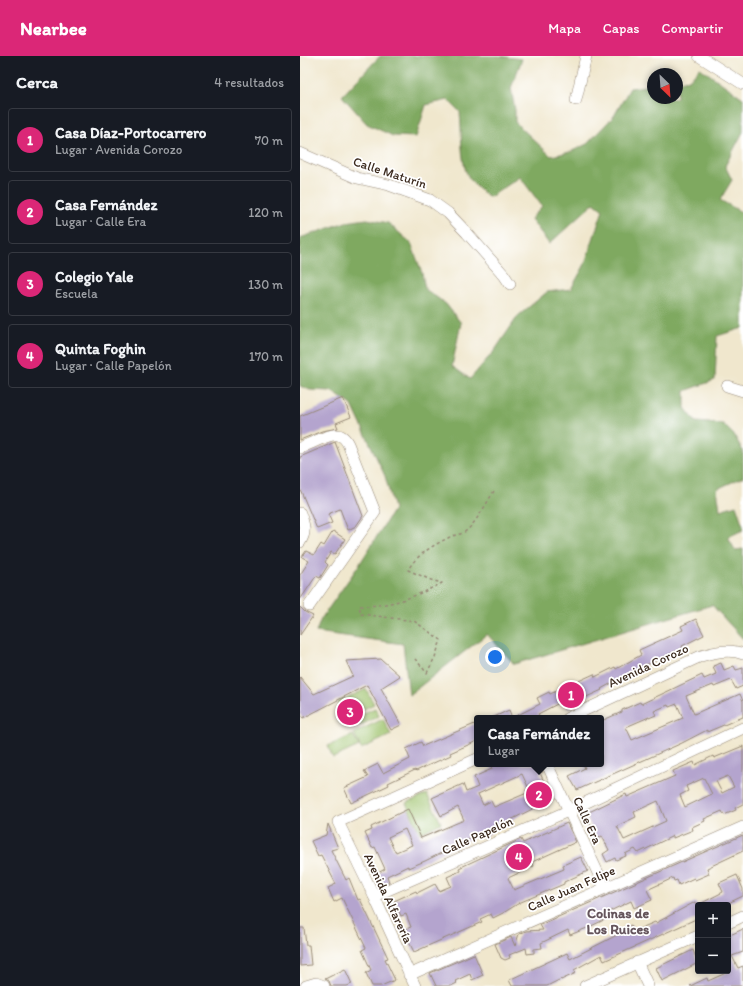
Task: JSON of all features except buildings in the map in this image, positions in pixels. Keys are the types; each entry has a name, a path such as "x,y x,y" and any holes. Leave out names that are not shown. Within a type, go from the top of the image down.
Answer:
{"street":[{"path":"576,100 586,56"},
{"path":"699,56 743,84"},
{"name":"Calle Maturín","path":"300,153 357,178 390,185 430,200 448,213 504,275 510,284"},
{"path":"728,386 743,391"},
{"path":"300,448 333,435 339,435 345,439 350,448 375,512 309,606"},
{"path":"300,513 305,527 305,533 300,542"},
{"name":"Avenida Corozo","path":"574,715 712,652 738,652 743,654"},
{"name":"Calle Papelón","path":"374,896 568,810 743,728"},
{"name":"Avenida Alfarería","path":"415,986 338,822 474,761"},
{"name":"Calle Era","path":"548,767 605,888"},
{"name":"Calle Juan Felipe","path":"410,975 743,827"},
{"path":"731,922 743,916"},
{"path":"585,986 695,937"},
{"path":"637,962 648,986"},
{"path":"306,986 316,983 324,986"}],"path":[{"path":"415,659 427,673 435,657 440,640 414,621 361,614 359,606 392,604 418,595 442,583 408,570 412,563 423,553 449,537 464,532 484,510 494,491"}],"green space":[{"path":"380,56 499,56 522,59 511,88 515,110 515,122 551,156 570,152 587,144 614,116 630,88 647,86 647,104 683,104 683,81 689,80 700,68 743,98 743,132 725,166 732,180 720,200 743,213 743,328 717,336 715,380 685,391 685,408 696,422 723,424 734,435 743,451 743,477 717,489 720,510 736,505 743,526 743,530 728,537 735,550 743,549 743,639 712,605 514,664 487,634 409,695 403,644 316,632 321,619 359,565 394,509 385,476 352,405 331,391 310,390 300,386 300,238 346,222 367,219 388,223 411,243 422,273 425,289 446,304 461,323 452,366 470,379 495,350 518,316 547,292 571,289 584,266 603,210 594,203 549,244 531,219 542,206 520,177 490,197 472,182 465,170 460,112 448,100 426,105 416,137 393,136 367,124 342,96"},
{"path":"366,689 374,704 346,718 338,702"},
{"path":"375,708 379,716 359,726 355,717"},
{"path":"383,719 391,735 361,749 354,733"},
{"path":"353,735 359,746 333,758 328,746"},
{"path":"427,794 441,823 420,833 406,803"}],"place":[{"name":"Casa Díaz-Portocarrero","path":"571,695"},
{"name":"Colegio Yale","path":"350,712"},
{"name":"Casa Fernández","path":"539,795"},
{"name":"Quinta Foghin","path":"519,857"}],"district":[{"name":"Colinas de Los Ruices","path":"618,922"}]}
